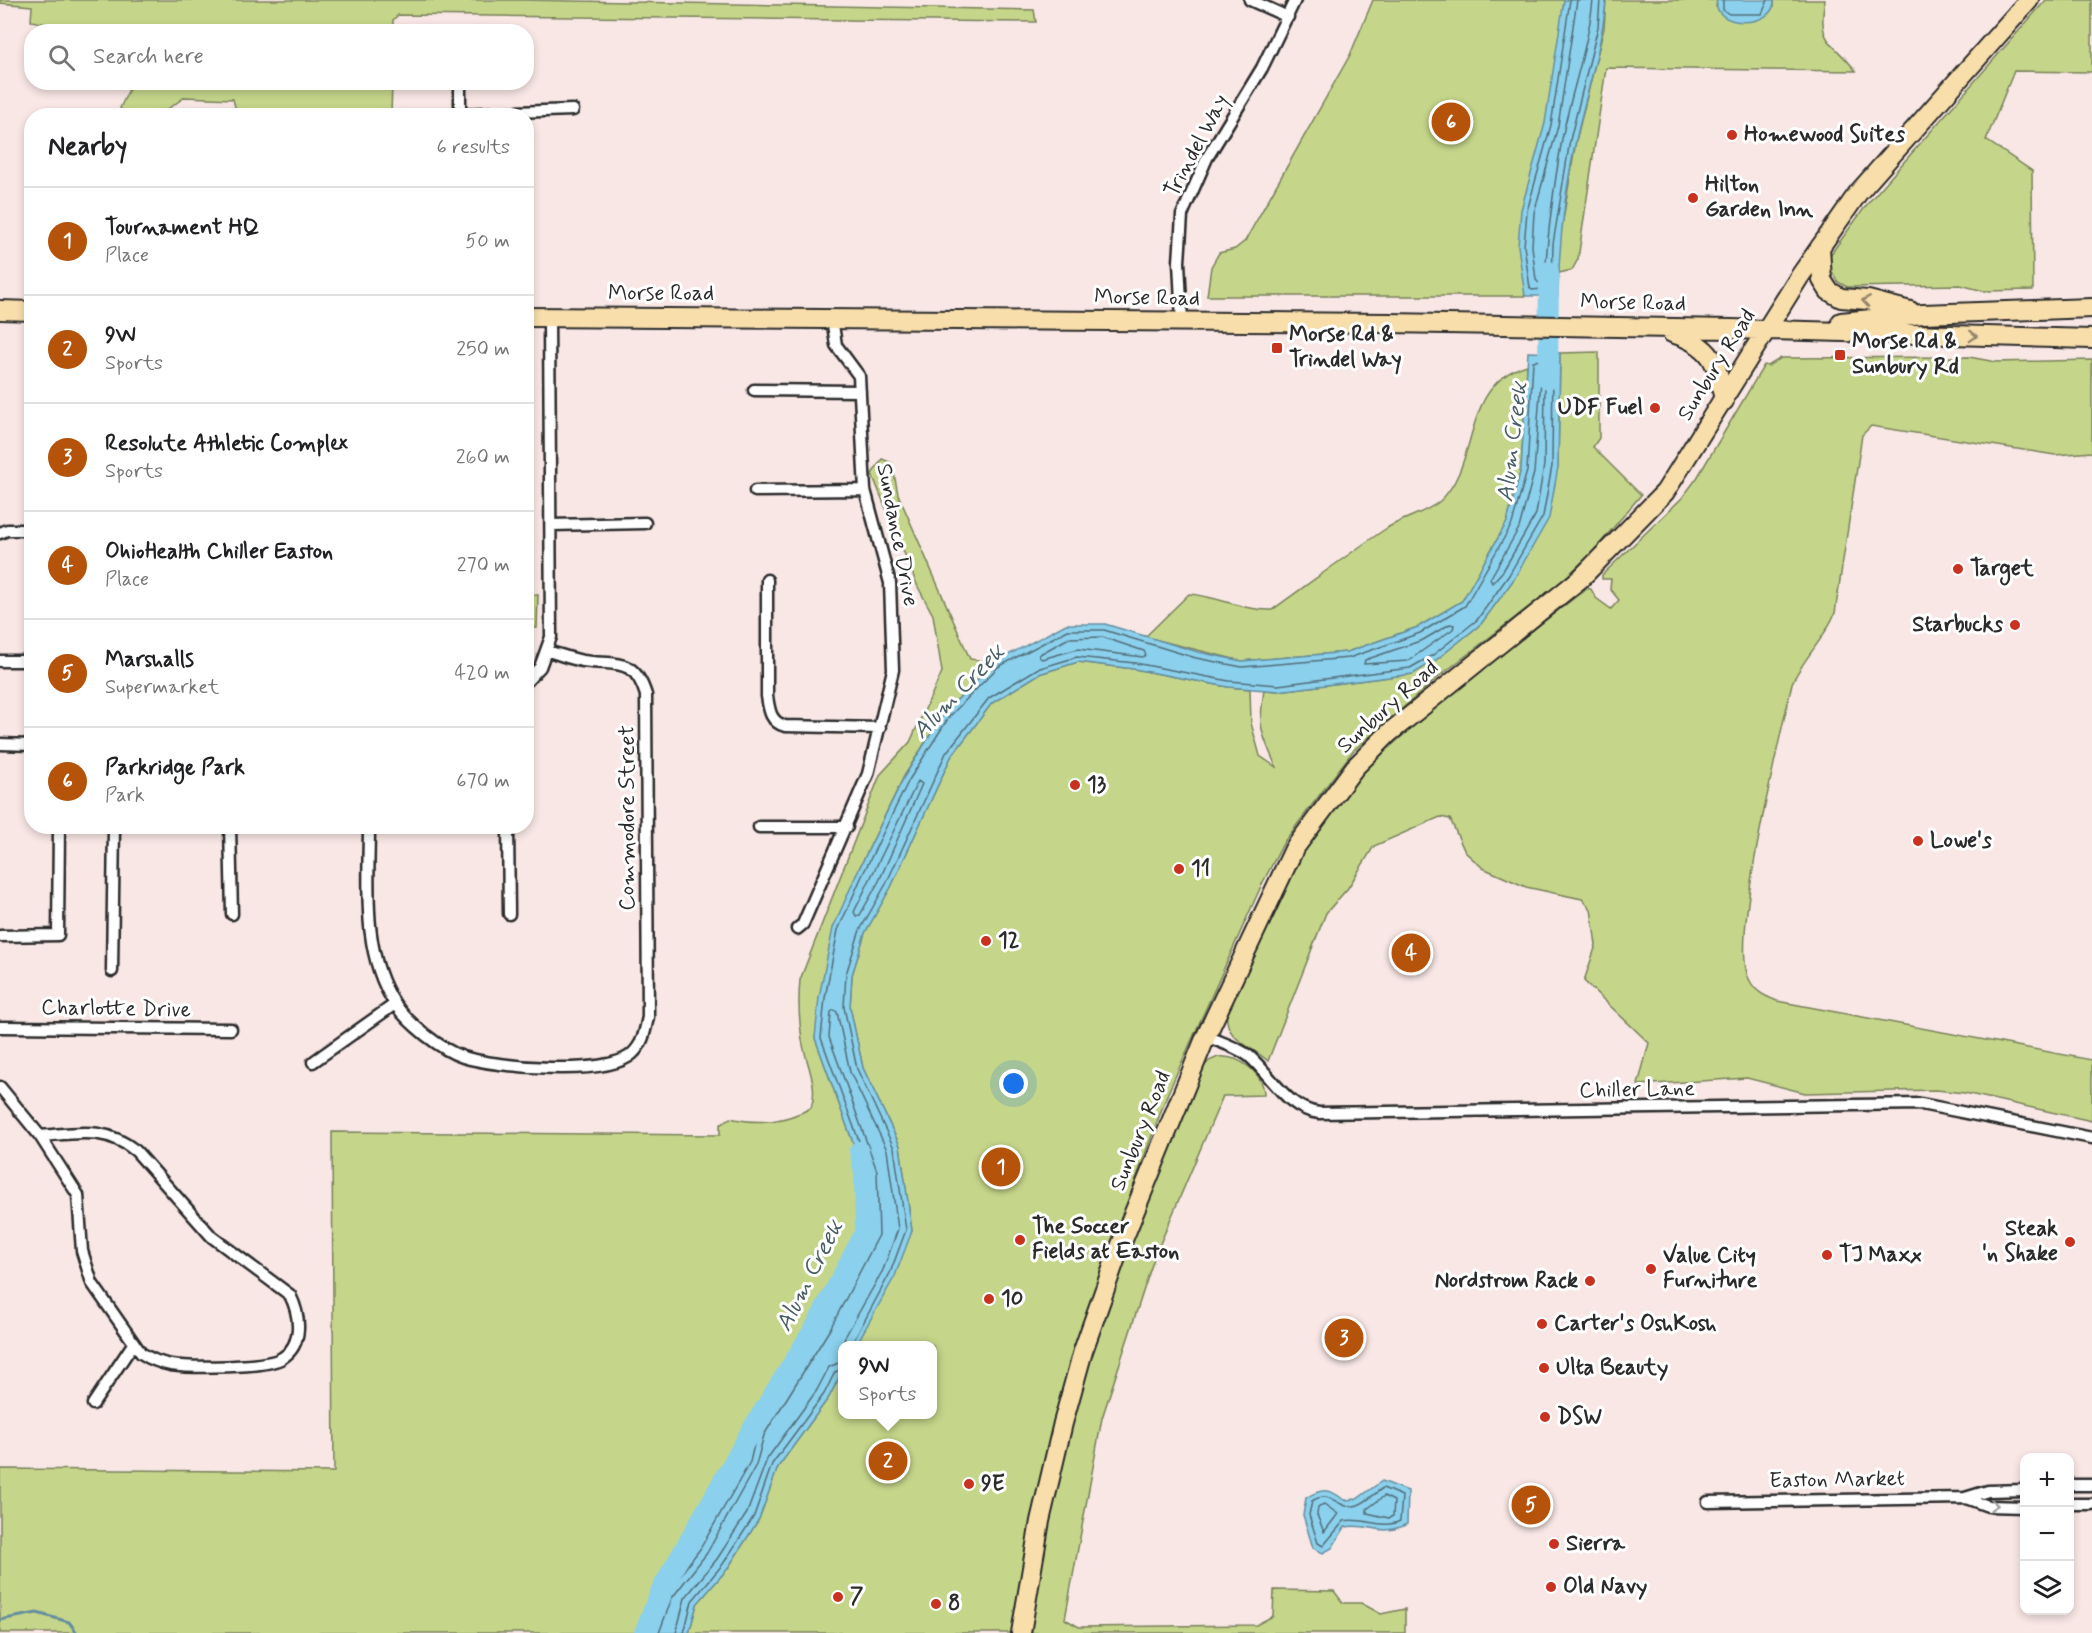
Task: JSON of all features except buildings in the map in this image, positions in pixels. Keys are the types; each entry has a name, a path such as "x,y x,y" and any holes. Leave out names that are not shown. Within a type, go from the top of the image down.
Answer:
{"main road":[{"name":"Sunbury Road","path":"1021,1633 1040,1521 1083,1351 1118,1252 1206,1036 1294,849 1355,767 1389,733 1580,579 1665,492 1820,247 1858,193 2029,0"},
{"path":"1820,247 1822,280 1829,291 1841,298 1868,300 1923,314"},
{"name":"Morse Road","path":"1768,330 1923,314 2092,308"},
{"path":"0,310 24,311"},
{"name":"Morse Road","path":"534,317 1599,327 2092,339"},
{"path":"1656,328 1694,340 1711,355 1719,371 1724,401"}],"street":[{"path":"1250,0 1288,17"},
{"name":"Trindel Way","path":"1182,322 1179,262 1182,215 1207,158 1262,68 1296,0"},
{"path":"460,90 460,108"},
{"path":"534,112 573,110"},
{"path":"534,673 540,667 551,637 549,317"},
{"name":"Sundance Drive","path":"797,929 803,924 847,827 868,774 892,670 893,606 890,582 865,490 859,376 836,345 832,318"},
{"path":"754,390 860,391"},
{"path":"755,491 865,490"},
{"path":"551,525 645,523"},
{"path":"0,533 7,530 24,530"},
{"path":"767,580 767,696 770,714 785,726 880,728"},
{"name":"Commodore Street","path":"396,1004 423,1034 461,1057 516,1066 612,1065 632,1055 644,1038 648,1017 646,695 641,678 629,666 612,662 584,661 547,651"},
{"path":"0,661 24,661"},
{"path":"0,744 24,745"},
{"path":"759,827 847,827"},
{"path":"0,936 58,935 59,834"},
{"path":"112,971 114,834"},
{"path":"230,834 232,914"},
{"path":"313,1062 396,1004 374,957 370,915 369,834"},
{"path":"508,834 509,914"},
{"name":"Charlotte Drive","path":"0,1027 231,1029"},
{"name":"Chiller Lane","path":"1206,1036 1248,1055 1294,1105 1312,1113 1921,1104 2092,1138"},
{"path":"0,1087 40,1136 78,1195 82,1251 92,1283 134,1344 151,1360 171,1365 202,1366 272,1362 287,1354 298,1335 294,1304 290,1295 212,1237 136,1151 122,1139 106,1134 40,1136"},
{"path":"93,1404 134,1344"},
{"path":"2074,1485 2092,1485"},
{"name":"Easton Market","path":"1708,1502 1965,1498 1988,1491 2020,1490"},
{"name":"Easton Market","path":"1965,1498 1988,1506 2020,1507"},
{"path":"2074,1504 2092,1504"}],"green space":[{"path":"0,0 523,0 1034,10 1036,22 398,15 393,20 393,24 46,24 31,21 32,6 0,3"},
{"path":"1373,0 1579,0 1542,258 1525,296 1207,296 1211,267 1219,253 1235,249 1245,241 1350,55"},
{"path":"1606,0 1717,0 1716,7 1774,6 1774,0 1825,0 1823,25 1828,40 1856,71 1606,68 1578,259 1572,270 1559,273 1559,245 1576,141 1604,28"},
{"path":"2046,0 2092,0 2092,72 2014,71 1986,140 2032,171 2033,290 1984,291 1960,285 1847,287 1838,282 1833,273 1826,274 1830,255 1868,203"},
{"path":"129,90 392,90 391,108 235,108 233,99 185,97 169,108 120,108"},
{"name":"The Soccer Fields at Easton","path":"1599,352 1599,438 1593,447 1641,495 1591,554 1557,585 1441,675 1353,751 1284,842 1262,884 1167,1095 1072,1353 1029,1535 1012,1633 689,1633 697,1604 728,1568 759,1519 778,1467 829,1397 838,1380 838,1419 937,1419 937,1341 858,1341 912,1231 900,1146 863,1068 850,1007 852,975 865,933 891,887 951,757 992,703 1039,674 1078,662 1250,689 1251,723 1260,756 1276,767 1262,730 1264,690 1278,691 1413,674 1436,660 1481,624 1514,579 1558,467 1560,353"},
{"path":"1969,357 1996,362 2092,360 2092,452 2055,455 1871,426 1862,435 1835,613 1792,683 1768,790 1751,882 1745,957 1751,983 1761,993 1777,1001 2092,1060 2092,1121 1965,1093 1936,1090 1805,1093 1747,1078 1638,1085 1649,1043 1584,981 1596,945 1591,909 1582,899 1526,887 1483,868 1465,852 1450,819 1440,817 1374,846 1348,888 1326,913 1268,1061 1234,1035 1229,1029 1227,1011 1297,857 1365,763 1375,760 1445,698 1586,589 1591,589 1596,598 1611,609 1619,600 1610,589 1611,579 1602,579 1602,575 1682,498 1697,478 1764,365 1768,366 1781,358"},
{"path":"1527,365 1521,469 1507,522 1462,601 1418,627 1347,652 1242,661 1145,637 1189,594 1261,610 1272,610 1387,528 1440,501 1453,485 1481,407 1491,389 1506,375"},
{"path":"882,459 892,463 898,494 970,659 995,662 944,713 904,776 857,873 815,1038 864,1173 865,1232 818,1322 752,1429 744,1459 695,1547 660,1592 644,1633 0,1633 0,1469 334,1472 332,1132 720,1135 720,1125 730,1118 772,1121 811,1108 814,1091 801,1032 800,980 880,775 910,742 942,672 933,615 918,587 872,474"},
{"path":"534,595 538,595 537,628 534,628"},
{"path":"1218,1057 1234,1059 1249,1067 1260,1080 1264,1095 1223,1096 1154,1258 1102,1418 1065,1619 1079,1627 1256,1625 1273,1616 1274,1590 1334,1591 1343,1603 1361,1603 1381,1614 1405,1609 1405,1633 1031,1633 1055,1484 1095,1330 1201,1070 1209,1061"}],"water":[{"path":"1564,0 1606,0 1604,18 1572,159 1561,237 1558,296 1525,296 1518,246 1521,210 1545,123"},
{"path":"1717,0 1774,0 1772,10 1765,16 1744,22 1724,16 1718,10"},
{"path":"1528,352 1560,353 1558,467 1549,518 1514,579 1481,624 1436,660 1413,674 1278,691 1228,687 1134,669 1078,662 1039,674 992,703 951,757 891,887 865,933 852,975 850,1007 863,1068 900,1146 912,1231 895,1276 858,1341 838,1341 838,1380 829,1397 778,1467 759,1519 728,1568 697,1604 689,1633 644,1633 660,1592 695,1547 744,1459 752,1429 818,1322 865,1232 864,1173 815,1038 819,997 833,928 857,873 904,777 944,713 995,662 1066,624 1105,624 1198,652 1242,661 1347,652 1418,627 1462,601 1507,522 1521,469"},
{"path":"1382,1481 1408,1491 1407,1524 1390,1530 1362,1526 1345,1527 1332,1548 1323,1553 1313,1548 1303,1515 1306,1498 1317,1492 1330,1491 1344,1500 1357,1499"}],"waterway":[{"name":"Alum Creek","path":"1548,379 1549,271"},
{"name":"Alum Creek","path":"644,1633 660,1592 752,1429 818,1322 865,1232 864,1173 859,1151"},
{"path":"0,1620 37,1613 69,1622 77,1633"}],"place":[{"name":"Parkridge Park","path":"1451,122"},
{"name":"Homewood Suites","path":"1732,135"},
{"name":"Hilton Garden Inn","path":"1693,198"},
{"name":"Morse Rd & Trindel Way","path":"1277,348"},
{"name":"Morse Rd & Sunbury Rd","path":"1840,355"},
{"name":"UDF Fuel","path":"1655,408"},
{"name":"Target","path":"1958,569"},
{"name":"Starbucks","path":"2015,625"},
{"name":"13","path":"1075,785"},
{"name":"Lowe's","path":"1918,841"},
{"name":"11","path":"1179,869"},
{"name":"12","path":"986,941"},
{"name":"OhioHealth Chiller Easton","path":"1411,953"},
{"name":"Tournament HQ","path":"1001,1167"},
{"name":"The Soccer Fields at Easton","path":"1020,1240"},
{"name":"Steak 'n Shake","path":"2070,1242"},
{"name":"TJ Maxx","path":"1827,1255"},
{"name":"Value City Furniture","path":"1651,1269"},
{"name":"Nordstrom Rack","path":"1590,1281"},
{"name":"10","path":"989,1299"},
{"name":"Carter's OshKosh","path":"1542,1324"},
{"name":"Resolute Athletic Complex","path":"1344,1338"},
{"name":"Ulta Beauty","path":"1544,1368"},
{"name":"DSW","path":"1545,1417"},
{"name":"9W","path":"888,1461"},
{"name":"9E","path":"969,1484"},
{"name":"Marshalls","path":"1531,1505"},
{"name":"Sierra","path":"1554,1544"},
{"name":"Old Navy","path":"1551,1587"},
{"name":"7","path":"838,1597"},
{"name":"8","path":"936,1604"}]}
